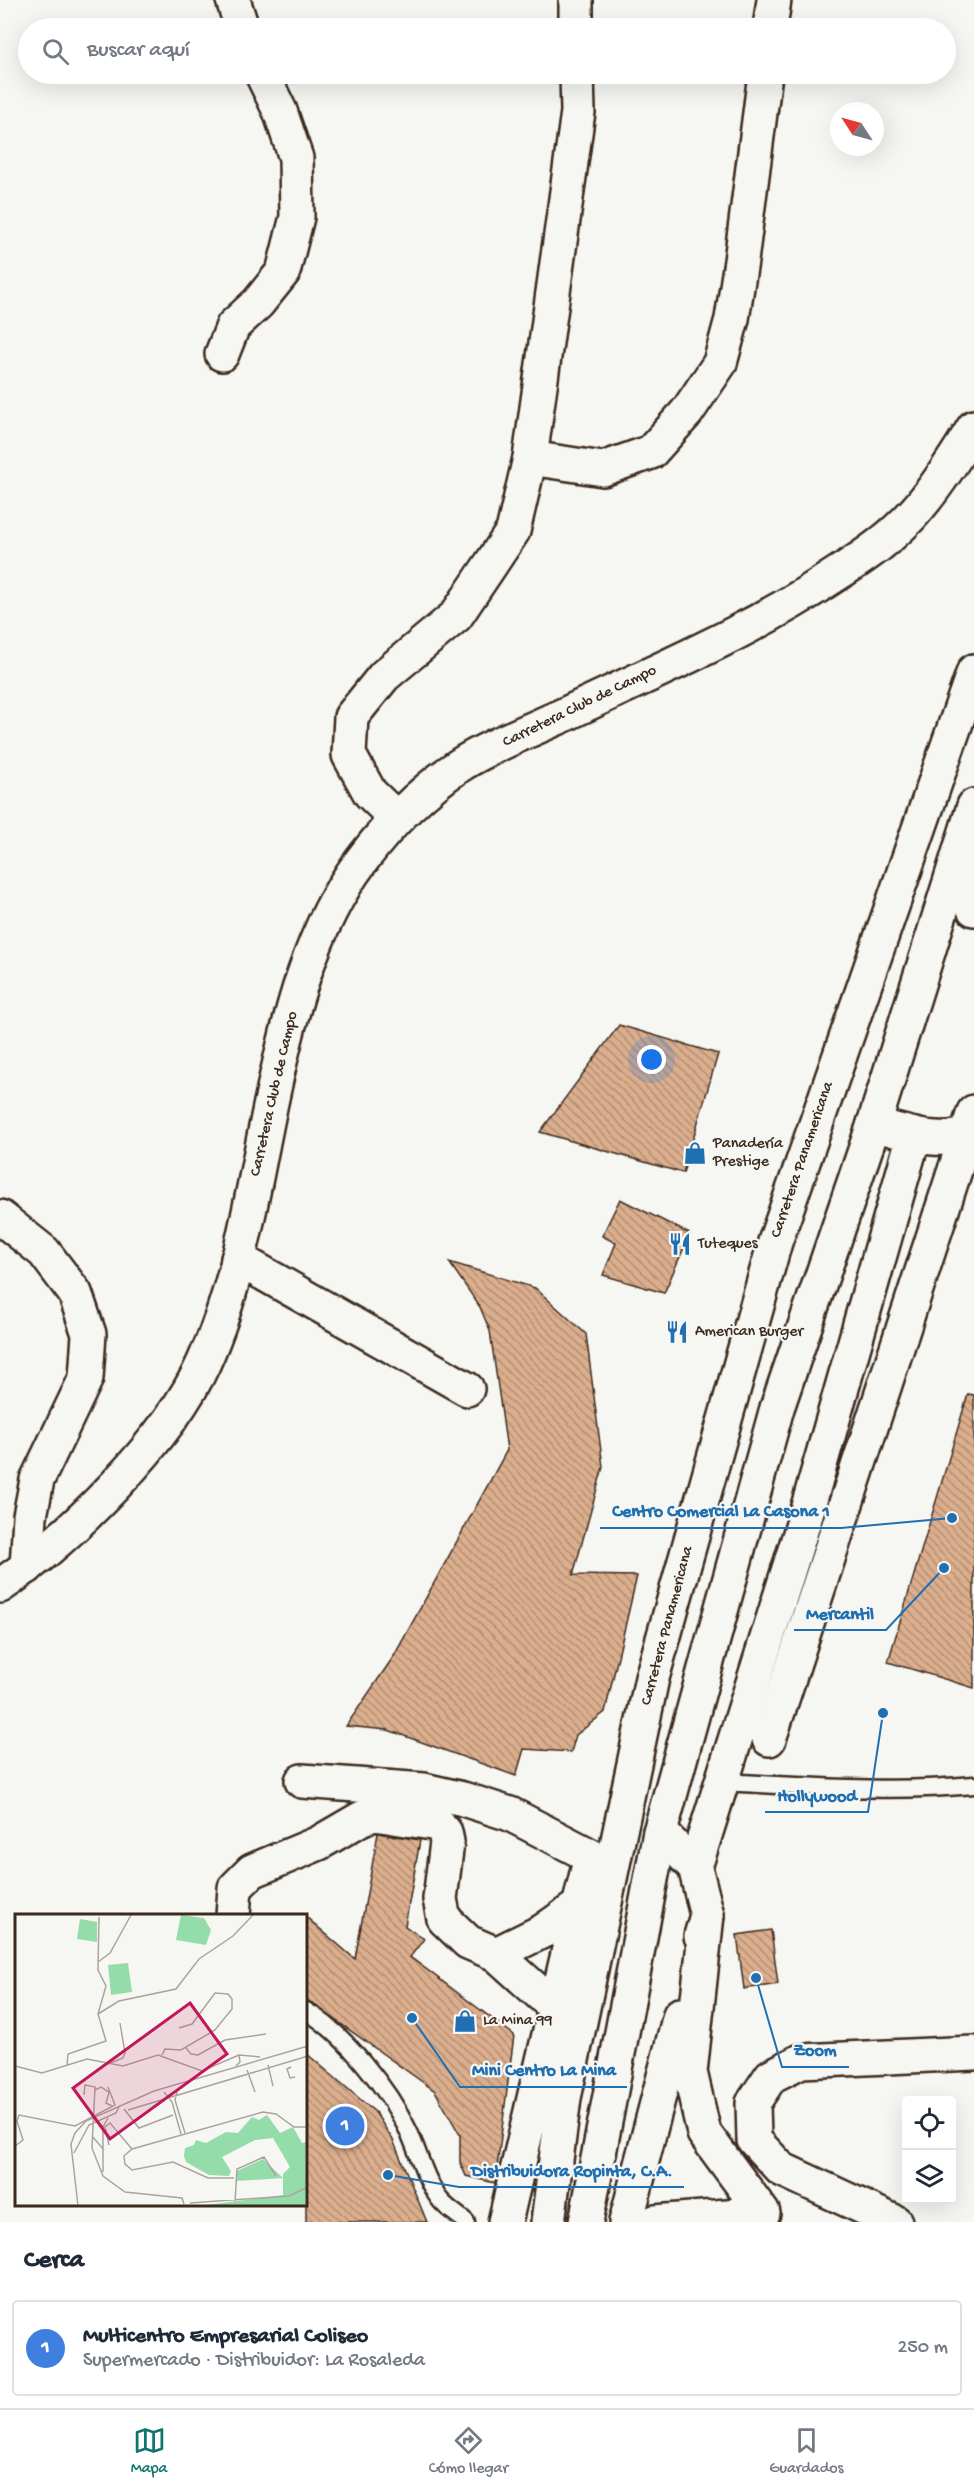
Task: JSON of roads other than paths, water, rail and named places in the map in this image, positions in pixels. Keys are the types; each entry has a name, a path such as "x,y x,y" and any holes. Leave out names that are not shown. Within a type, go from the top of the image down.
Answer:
{"street":[{"path":"233,0 239,18"},
{"path":"576,0 576,18"},
{"path":"771,18 774,0"},
{"path":"222,354 233,326 258,303 283,272 297,217 296,158 280,111 267,84"},
{"path":"396,818 370,793 349,755 351,717 384,676 456,616 513,531 530,458 578,112 577,84"},
{"path":"530,458 603,469 651,452 687,412 720,363 732,319 764,84"},
{"name":"Carretera Club de Campo","path":"0,1586 27,1567 101,1500 143,1452 180,1404 203,1365 238,1259 284,1039 312,956 336,895 396,818 460,765 782,610 866,555 918,509 974,428"},
{"name":"Carretera Panamericana","path":"548,2222 564,2098 652,1678 775,1242 974,671"},
{"path":"586,2222 660,1832 777,1408 874,1124 974,806"},
{"path":"960,846 974,909"},
{"path":"874,1124 914,1135 951,1139 972,1126"},
{"path":"770,1739 972,1126"},
{"path":"695,1867 804,1521 914,1135"},
{"path":"0,1217 44,1252 75,1293 89,1334 86,1378 37,1480 30,1516 27,1567"},
{"path":"238,1259 467,1389"},
{"path":"505,2222 591,1856 652,1678"},
{"path":"302,1781 424,1790 463,1799 510,1814 591,1856"},
{"path":"233,1914 235,1888 252,1871 319,1843 362,1818 375,1814 438,1824 445,1832 447,1842 440,1899 444,1919 468,1941 496,1954 556,2008"},
{"path":"660,1832 695,1867 707,1915 690,2072 704,2133 771,2217"},
{"path":"496,1954 543,1931 580,1905"},
{"path":"626,2222 707,1915"},
{"path":"895,2222 781,2169 754,2140 753,2103 771,2076 801,2061 974,2053"},
{"path":"655,2222 771,2217"}],"lane":[{"path":"722,1782 847,1788 936,1789 974,1785"},
{"path":"308,2013 354,2052 380,2085 408,2129 420,2161 441,2201 466,2222"}],"place":[{"name":"Panadería Prestige","path":"695,1153"},
{"name":"Tuteques","path":"680,1244"},
{"name":"American Burger","path":"677,1332"},
{"name":"Centro Comercial La Casona 1","path":"952,1518"},
{"name":"Mercantil","path":"944,1568"},
{"name":"Hollywood","path":"883,1713"},
{"name":"Zoom","path":"756,1978"},
{"name":"Mini Centro La Mina","path":"412,2018"},
{"name":"La Mina 99","path":"465,2021"},
{"name":"Multicentro Empresarial Coliseo","path":"345,2126"},
{"name":"Distribuidora Ropinta, C.A.","path":"388,2175"}]}
